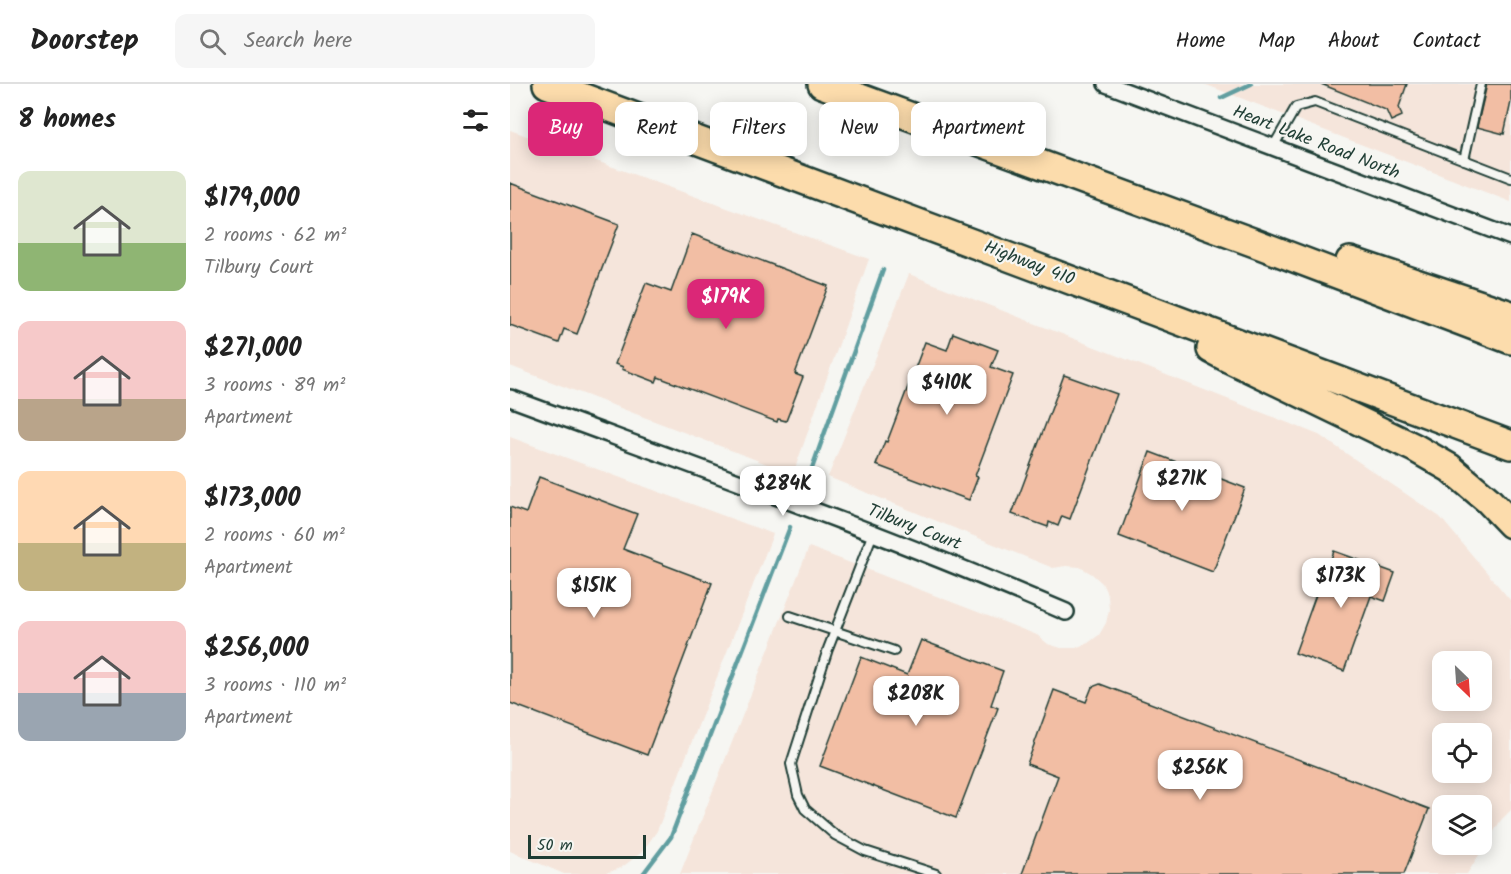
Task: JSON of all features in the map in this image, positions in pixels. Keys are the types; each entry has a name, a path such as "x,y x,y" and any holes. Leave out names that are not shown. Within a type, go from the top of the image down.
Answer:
{"highway":[{"name":"Highway 410","path":"547,84 1511,445"},
{"path":"822,84 1511,340"},
{"path":"1255,243 1354,262 1511,315"},
{"path":"1140,307 1228,358 1415,448 1450,468 1488,500 1511,524"}],"street":[{"name":"Heart Lake Road North","path":"1110,85 1511,237"},
{"name":"Tilbury Court","path":"510,398 873,533 981,575 1066,612"}],"lane":[{"path":"1464,160 1481,84"},
{"path":"1273,147 1296,107 1315,102 1511,178"},
{"path":"873,533 834,632 791,764 798,795 805,809 835,834 865,851 936,874"},
{"path":"790,615 894,651"}],"shaded area":[{"path":"1204,84 1511,84 1511,202"},
{"path":"510,130 528,136 528,156 582,156 869,259 793,474 510,366"},
{"path":"909,274 1319,435 1440,517 1511,601 1511,810 1492,834 1492,795 1432,795 1432,855 1479,855 1467,874 680,874 809,547 1037,635 1048,644 1061,648 1075,648 1099,635 1106,623 1109,610 1108,596 1102,583 1080,567 1053,568 828,477"},
{"path":"510,437 773,534 657,831 642,852 621,868 603,874 564,874 510,851"}],"building":[{"path":"1321,84 1407,84 1399,107 1402,116 1391,121 1386,110"},
{"path":"1487,84 1511,84 1511,102 1504,134 1477,127"},
{"path":"510,183 619,224 577,334 564,329 559,343 510,325"},
{"path":"692,234 828,286 795,374 803,377 786,421 778,419 777,422 658,377 656,382 615,364 646,283 671,292"},
{"path":"953,333 998,350 991,367 1013,375 975,476 978,477 969,500 876,465 925,342 947,350"},
{"path":"1064,375 1117,394 1070,519 1062,516 1058,526 1049,522 1048,527 1012,514"},
{"path":"1150,452 1245,488 1213,572 1119,536"},
{"path":"539,477 637,514 623,549 712,583 647,755 510,703 510,507 526,513"},
{"path":"1334,551 1395,573 1385,601 1371,596 1344,671 1295,653"},
{"path":"921,640 1003,671 991,705 998,708 956,818 820,766 861,657 907,675"},
{"path":"1100,684 1429,809 1404,874 1022,874 1058,776 1027,764 1054,690 1086,702 1092,687"}],"waterway":[{"path":"1221,98 1251,84"},
{"path":"806,485 883,270"},
{"path":"643,874 671,837 790,527"}]}
